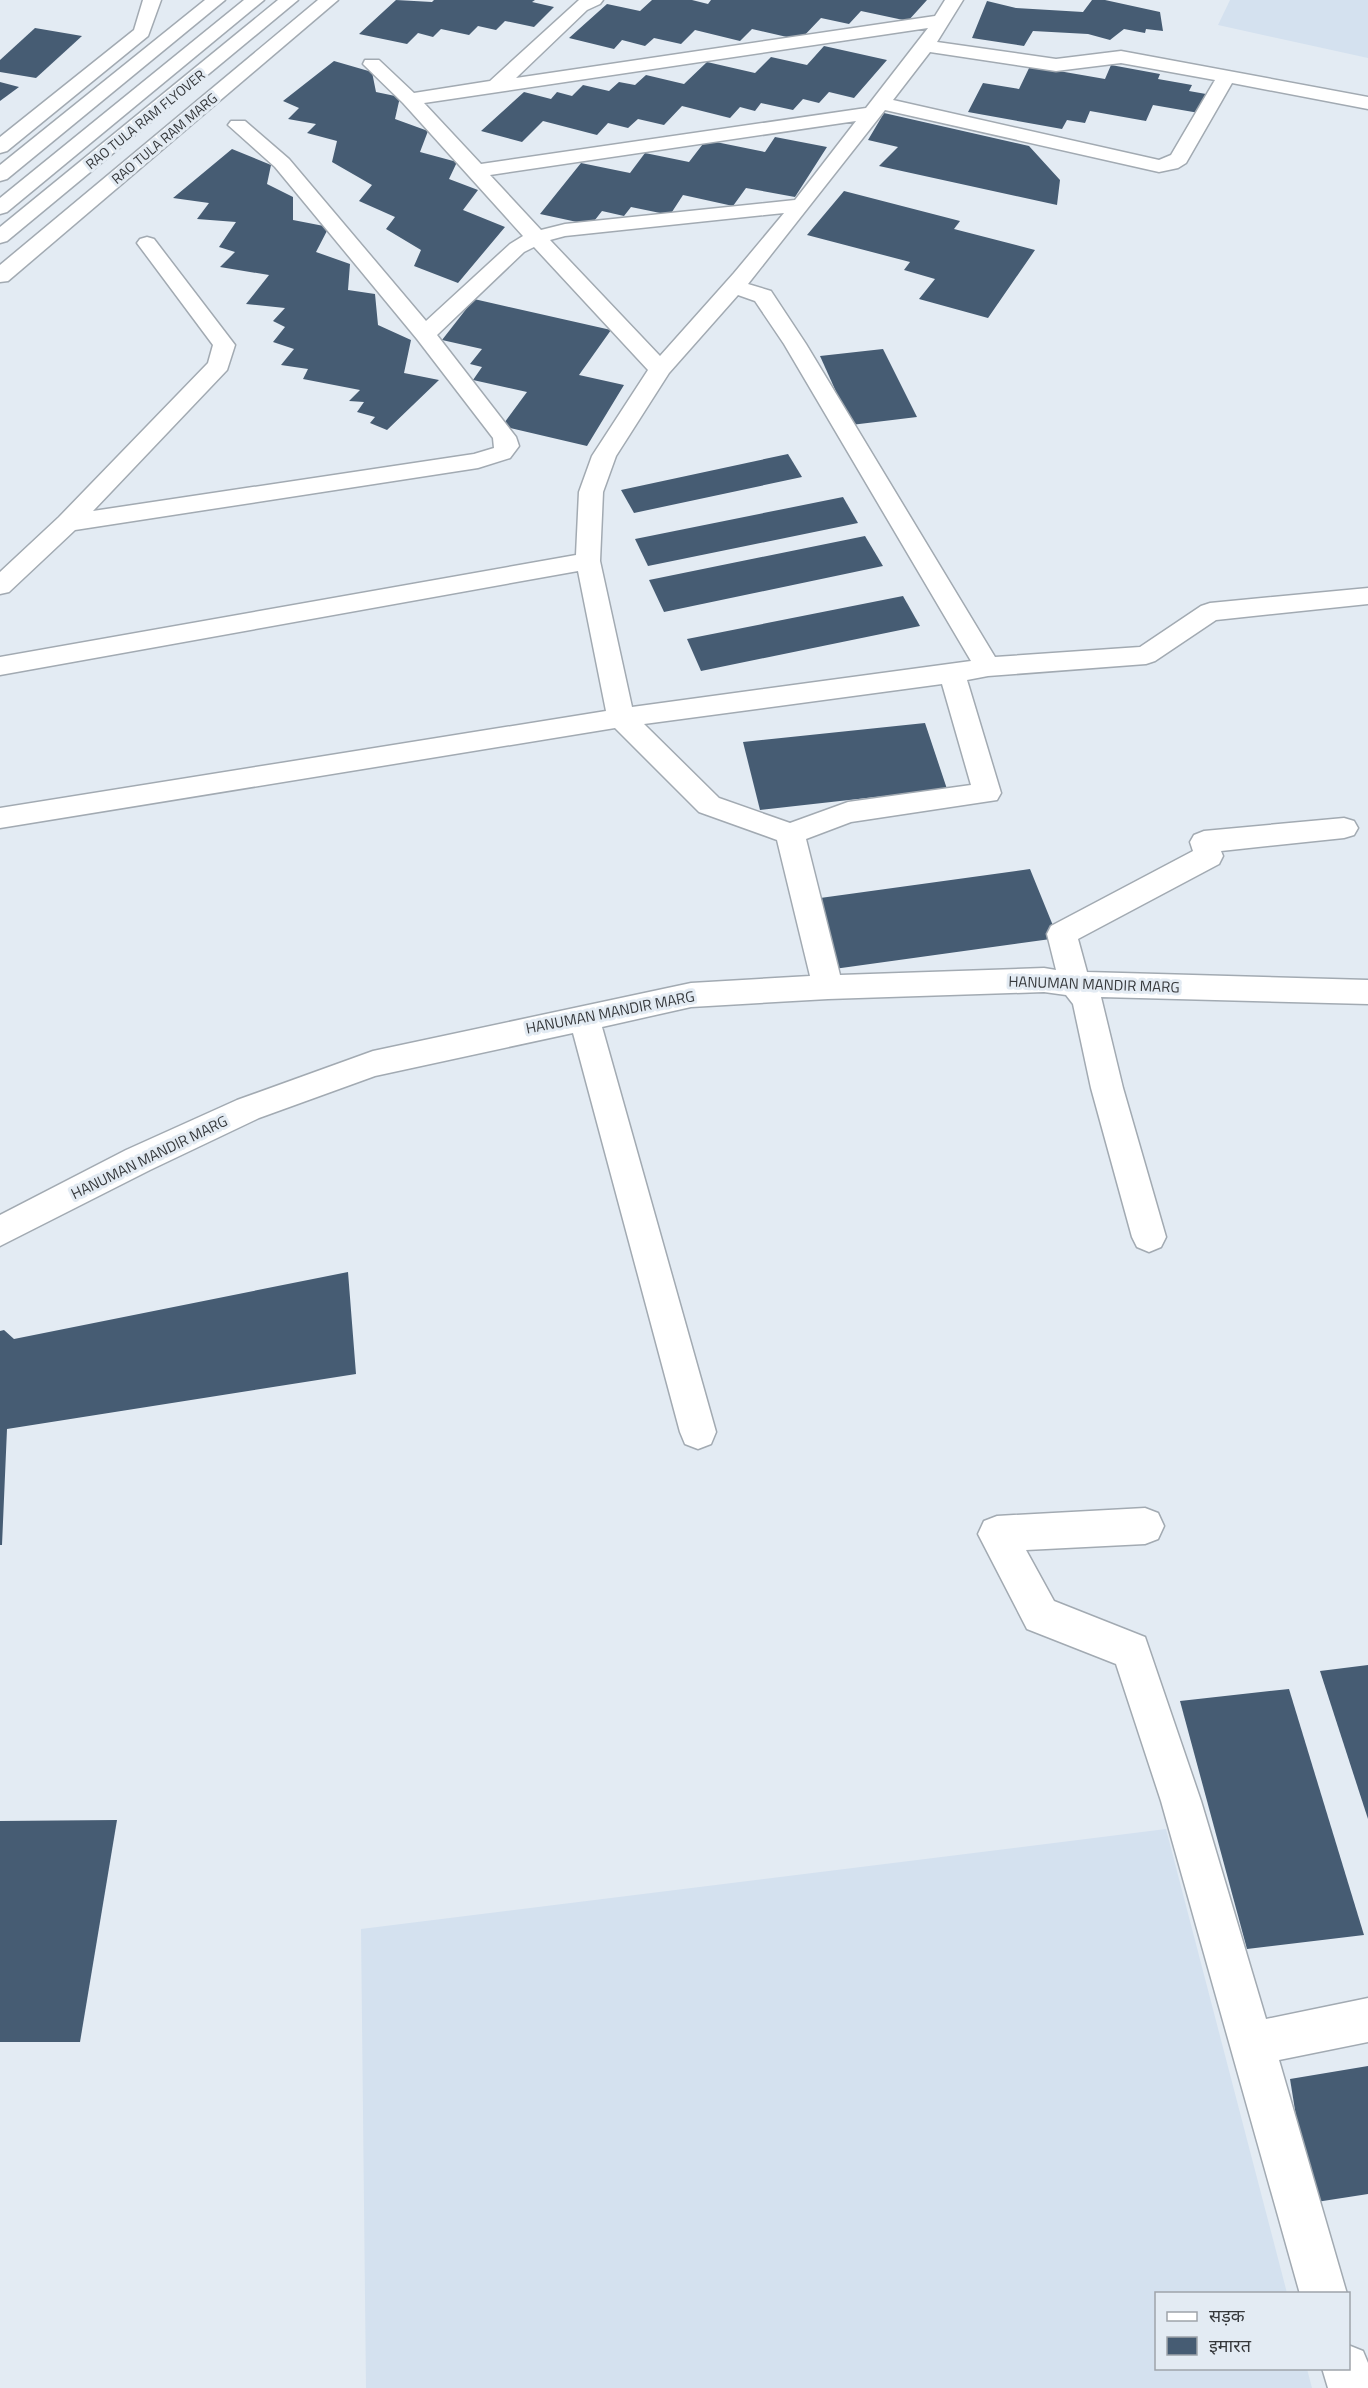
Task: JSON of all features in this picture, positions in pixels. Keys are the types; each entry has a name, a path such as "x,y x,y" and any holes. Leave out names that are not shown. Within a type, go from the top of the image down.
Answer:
{"main road":[{"path":"0,147 142,32 152,0"},
{"path":"0,175 203,7 216,0"},
{"name":"RAO TULA RAM FLYOVER","path":"0,208 255,0"},
{"name":"RAO TULA RAM FLYOVER","path":"0,237 289,0"},
{"name":"RAO TULA RAM MARG","path":"0,276 329,0"},
{"path":"496,86 581,6 594,0"},
{"path":"952,674 987,793 848,812 790,834 709,805 621,718 588,561 591,492 604,456 660,369 734,287 801,205 925,46 954,0"},
{"path":"410,99 942,20"},
{"path":"925,46 1056,65 1121,57 1368,103"},
{"path":"372,64 410,99 660,369"},
{"path":"477,171 878,108 1159,166 1171,164 1179,159 1226,77"},
{"path":"68,523 478,461 502,453 507,446 504,437 425,334 282,163 238,125"},
{"path":"425,334 517,248 536,237 565,230 801,205"},
{"path":"0,586 68,523 219,364 223,355 224,345 147,243"},
{"path":"734,287 763,296 789,335 988,667"},
{"path":"0,666 588,561"},
{"path":"0,818 621,718 952,674 988,667 1146,656 1210,612 1368,596"},
{"path":"1149,1237 1107,1088 1087,1000 1074,984 1062,934 1209,856 1204,842 1344,828"},
{"path":"790,834 828,987"},
{"name":"HANUMAN MANDIR MARG","path":"0,1231 138,1160 248,1109 373,1064 691,995 828,987 1044,980 1074,984 1368,992"},
{"path":"584,1017 698,1432"},
{"path":"1145,1526 997,1534 1041,1615 1131,1651 1181,1801 1323,2292"},
{"path":"1252,2044 1368,2020"},
{"path":"1347,2370 1352,2388"}],"shaded area":[{"path":"1230,0 1368,0 1368,58 1218,25"},
{"path":"1166,1829 1287,2292 1155,2292 1155,2370 1307,2370 1312,2388 366,2388 361,1929"}],"building":[{"path":"396,0 432,2 434,0 535,0 532,2 554,7 534,27 505,21 496,30 478,26 469,35 441,29 433,37 418,33 407,44 359,34"},
{"path":"652,0 692,0 708,4 711,0 927,0 908,21 861,11 849,24 821,18 800,40 752,29 740,41 695,30 681,44 654,38 645,46 622,40 614,49 569,38 607,4 640,11"},
{"path":"1092,0 1105,0 1160,12 1163,31 1146,29 1145,33 1124,29 1110,40 1088,34 1033,31 1024,46 972,38 987,1 1016,8 1083,12"},
{"path":"35,28 82,36 36,78 0,72 0,60"},
{"path":"824,46 887,60 854,98 829,92 819,103 803,99 793,110 761,103 755,111 740,107 730,118 682,106 664,125 638,119 628,128 608,123 597,135 543,121 522,142 481,131 524,92 551,99 557,92 572,96 583,85 609,91 619,82 635,85 646,75 684,84 707,62 755,73 771,57 807,65"},
{"path":"334,61 372,72 376,92 400,97 395,119 428,131 420,152 457,162 449,179 478,190 463,210 505,227 458,283 414,266 421,250 386,229 395,217 359,201 372,185 332,162 337,141 307,133 316,124 288,119 299,108 283,101"},
{"path":"1111,65 1160,74 1158,79 1192,85 1189,91 1206,94 1199,113 1153,105 1146,121 1090,111 1085,123 1067,120 1062,129 968,112 983,83 1019,89 1030,66 1105,79"},
{"path":"0,82 19,87 0,101"},
{"path":"884,113 1029,146 1060,180 1057,205 879,166 898,147 868,140"},
{"path":"775,137 827,147 795,197 746,188 733,206 683,195 670,215 631,207 624,216 602,211 591,225 540,214 581,163 630,173 645,153 689,162 706,140 765,152"},
{"path":"232,149 271,165 267,184 293,197 293,220 329,227 316,252 350,264 348,290 375,294 378,325 411,340 404,373 439,380 387,430 370,423 375,417 357,412 364,402 349,401 360,390 303,379 308,369 281,365 294,349 273,342 285,327 273,321 285,308 246,304 269,275 220,267 235,252 219,247 236,222 197,219 209,203 173,198"},
{"path":"844,191 960,221 954,229 1035,250 988,318 919,299 935,279 904,270 910,262 807,235"},
{"path":"474,299 611,330 579,375 624,385 587,446 502,426 527,392 473,380 482,367 470,364 482,349 442,340"},
{"path":"883,349 917,417 851,425 820,356"},
{"path":"788,454 802,477 634,513 621,490"},
{"path":"843,497 858,523 648,566 635,539"},
{"path":"865,536 883,566 664,612 649,580"},
{"path":"903,596 920,626 701,671 687,639"},
{"path":"925,723 947,789 760,810 743,742"},
{"path":"1030,869 1058,938 834,969 813,899"},
{"path":"348,1272 356,1374 7,1429 2,1545 0,1545 0,1331 4,1330 14,1339"},
{"path":"1368,1665 1368,1819 1320,1671"},
{"path":"1289,1689 1364,1935 1247,1949 1180,1701"},
{"path":"117,1820 80,2042 0,2042 0,1821"},
{"path":"1368,2066 1368,2194 1310,2203 1290,2079"}]}
